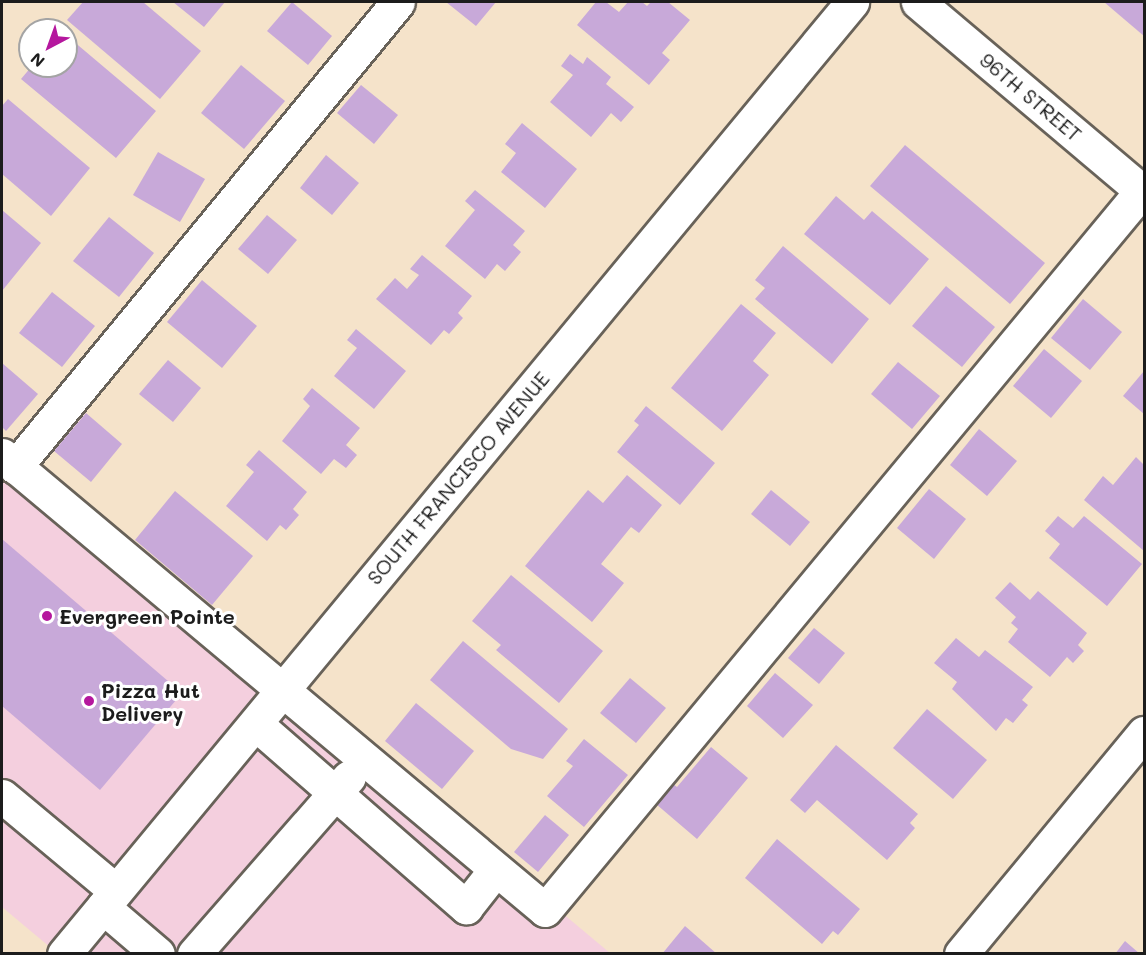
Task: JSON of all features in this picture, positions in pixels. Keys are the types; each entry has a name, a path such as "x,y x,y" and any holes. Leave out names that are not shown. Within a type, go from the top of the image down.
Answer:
{"street":[{"path":"398,2 8,461 545,910 1144,191"},
{"name":"SOUTH FRANCISCO AVENUE","path":"64,954 852,2"},
{"name":"96TH STREET","path":"918,2 1144,191"},
{"path":"256,724 466,907 496,869"},
{"path":"961,954 1144,733"},
{"path":"194,954 364,759"},
{"path":"2,796 110,899 159,954"}],"shaded area":[{"path":"2,445 610,953 57,953 2,907"}],"building":[{"path":"83,2 143,2 201,51 160,99 78,29 78,18 69,18"},
{"path":"173,2 225,2 204,27"},
{"path":"292,2 332,36 308,65 267,31"},
{"path":"446,2 496,2 476,26"},
{"path":"596,2 606,2 619,12 628,2 642,2 647,6 651,2 668,2 690,20 662,53 670,60 649,85 577,25"},
{"path":"1104,2 1144,2 1144,36 1131,25"},
{"path":"78,45 156,111 116,158 21,79 78,78"},
{"path":"570,54 583,64 587,57 611,77 606,84 634,107 621,122 611,113 591,137 550,102 573,75 561,66"},
{"path":"241,65 285,101 244,149 201,113"},
{"path":"361,85 398,115 374,144 337,113"},
{"path":"8,99 90,168 51,216 2,174 2,106"},
{"path":"522,123 577,169 545,208 501,172 516,153 505,144"},
{"path":"905,145 1045,263 1010,304 870,186"},
{"path":"158,152 205,179 180,222 133,195"},
{"path":"326,155 359,183 332,215 300,188"},
{"path":"475,190 525,231 513,245 521,252 505,271 497,264 485,279 445,246 475,210 465,201"},
{"path":"836,196 864,220 872,211 929,259 890,305 804,234"},
{"path":"2,210 41,243 2,291"},
{"path":"267,215 297,240 268,274 238,249"},
{"path":"109,217 154,253 119,297 73,261"},
{"path":"783,246 869,319 832,364 755,299 765,288 755,280"},
{"path":"422,255 472,296 458,313 463,318 449,334 444,330 431,345 376,299 395,278 407,289 419,275 410,269"},
{"path":"202,280 257,326 222,368 167,322"},
{"path":"946,286 995,327 962,367 912,326"},
{"path":"52,292 95,326 62,367 19,333"},
{"path":"1083,299 1122,332 1090,370 1051,338"},
{"path":"741,304 776,333 753,361 769,375 722,431 671,388"},
{"path":"356,329 406,371 374,409 334,376 357,348 347,340"},
{"path":"1044,349 1082,381 1051,418 1013,386"},
{"path":"168,360 201,388 173,422 139,394"},
{"path":"898,362 940,396 912,429 871,394"},
{"path":"2,363 38,394 6,431 2,427"},
{"path":"1144,371 1144,414 1123,396"},
{"path":"312,388 360,428 346,445 357,455 346,468 334,459 321,474 282,441 310,406 303,399"},
{"path":"646,406 715,463 680,505 617,452 639,425 634,421"},
{"path":"86,413 122,444 91,482 54,451"},
{"path":"979,429 1017,461 987,496 950,465"},
{"path":"259,450 307,492 293,509 299,515 286,530 280,525 267,541 226,506 254,472 246,465"},
{"path":"1136,457 1144,465 1144,551 1084,500 1103,476 1113,485"},
{"path":"627,475 662,505 639,533 631,527 601,564 624,583 592,622 525,566 588,490 603,503"},
{"path":"929,489 966,519 934,559 897,528"},
{"path":"771,490 810,522 790,546 751,514"},
{"path":"175,491 253,556 212,605 135,540"},
{"path":"1058,516 1073,528 1084,516 1142,564 1107,606 1049,558 1060,544 1045,531"},
{"name":"Evergreen Pointe","path":"2,539 182,693 100,790 2,706"},
{"path":"511,575 603,651 559,703 496,650 501,645 472,621"},
{"path":"1010,582 1030,600 1038,591 1087,633 1078,645 1084,651 1073,663 1067,657 1050,677 1008,642 1018,629 1011,623 1016,617 995,598"},
{"path":"814,628 845,653 819,684 788,658"},
{"path":"956,638 979,657 985,650 1033,687 1022,700 1028,705 1013,723 1006,718 996,731 952,689 957,682 934,663"},
{"path":"463,641 568,729 543,759 511,749 430,680"},
{"path":"775,673 813,705 783,738 747,706"},
{"path":"630,678 666,708 636,743 600,713"},
{"path":"416,703 474,751 442,789 385,741"},
{"path":"927,709 987,760 953,799 893,748"},
{"path":"584,739 628,775 584,827 547,796 573,766 566,761"},
{"path":"836,745 918,814 910,823 915,828 887,860 817,800 805,813 790,800"},
{"path":"711,747 748,778 697,839 656,804 673,784 677,787"},
{"path":"545,815 569,835 538,872 514,852"},
{"path":"777,839 860,909 838,935 833,931 822,944 745,878"},
{"path":"685,926 717,954 662,954"},
{"path":"1125,941 1140,954 1115,954"}],"place":[{"name":"Evergreen Pointe","path":"47,616"},
{"name":"Pizza Hut Delivery","path":"89,701"}]}
